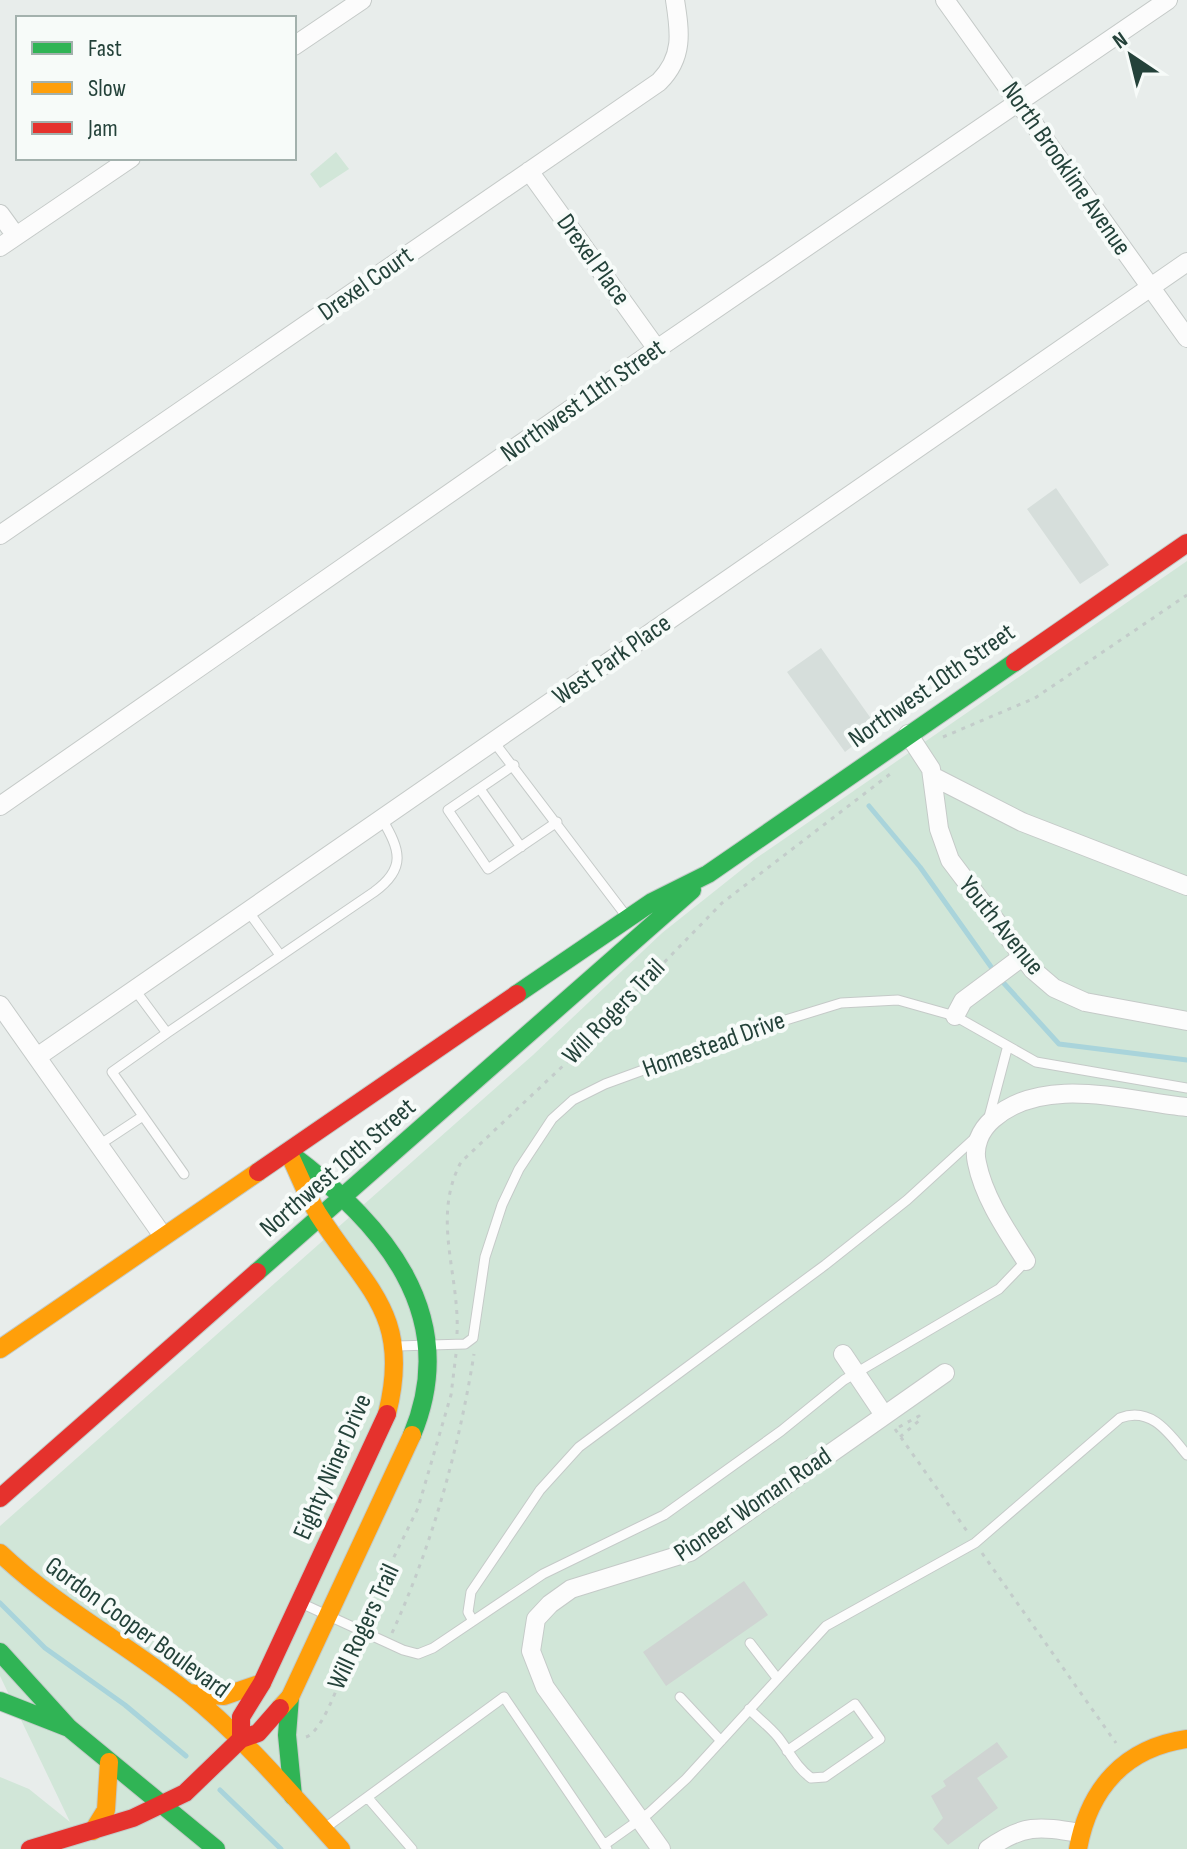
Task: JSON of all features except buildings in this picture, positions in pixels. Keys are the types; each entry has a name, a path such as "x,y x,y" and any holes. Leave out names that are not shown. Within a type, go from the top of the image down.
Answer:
{"main road":[{"name":"Northwest 10th Street","path":"0,1349 628,918 708,874 1187,543"},
{"name":"Northwest 10th Street","path":"4,1495 665,917 708,874"},
{"path":"30,1849 59,1845 185,1793 241,1739 258,1733 290,1697 414,1432 427,1383 429,1344 417,1300 345,1196 288,1152"},
{"name":"Eighty Niner Drive","path":"241,1739 241,1717 262,1683 386,1418 394,1392 395,1346 384,1309 320,1217 288,1152"},
{"name":"Gordon Cooper Boulevard","path":"0,1553 53,1603 145,1661 241,1739 341,1849"},
{"path":"0,1652 69,1728 216,1849"},
{"path":"188,1693 224,1696 262,1683"},
{"path":"290,1697 287,1735 293,1796"},
{"path":"0,1701 69,1728"},
{"path":"1079,1841 1098,1789 1129,1759 1155,1745 1187,1739"},
{"path":"93,1831 106,1810 109,1762"}],"street":[{"path":"296,45 362,0"},
{"name":"Drexel Court","path":"0,535 666,74 679,44 675,0"},
{"name":"North Brookline Avenue","path":"945,0 1150,287 1181,316 1187,338"},
{"name":"Northwest 11th Street","path":"0,806 657,349 1168,0"},
{"path":"0,247 128,160"},
{"name":"Drexel Place","path":"529,171 657,349"},
{"path":"0,214 16,236"},
{"name":"West Park Place","path":"37,1057 1187,262"},
{"name":"Youth Avenue","path":"908,734 928,762 934,777 939,829 950,860 1015,962 1054,988 1085,1002 1187,1021"},
{"path":"934,777 1022,822 1187,886"},
{"path":"955,1016 963,1001 1015,962"},
{"path":"0,1005 163,1236"},
{"path":"1026,1261 994,1208 979,1172 976,1160 984,1129 1013,1104 1062,1094 1187,1107"},
{"path":"843,1354 890,1422"},
{"name":"Pioneer Woman Road","path":"661,1849 557,1707 537,1673 530,1641 536,1619 571,1589 690,1552 890,1422 945,1373"},
{"path":"988,1849 1025,1828 1041,1826 1079,1841"}],"lane":[{"path":"494,742 628,918"},
{"path":"514,765 448,810 488,869 557,822"},
{"path":"480,789 521,847"},
{"path":"184,1174 112,1072 392,876 398,853 382,819"},
{"path":"248,911 280,955"},
{"path":"135,990 167,1033"},
{"name":"Homestead Drive","path":"470,1342 475,1334 485,1257 502,1205 534,1143 552,1119 573,1100 605,1084 753,1030 841,1003 898,1000 955,1016 1007,1049 1055,1067 1187,1088"},
{"path":"473,1621 468,1612 471,1592 559,1466 621,1415 836,1257 984,1129 1007,1049"},
{"path":"99,1145 143,1116"},
{"path":"300,1602 387,1644 418,1654 433,1648 560,1564 664,1515 856,1372 999,1289 1026,1261"},
{"path":"395,1346 470,1342"},
{"path":"324,1830 504,1697 605,1847 640,1820 721,1741 777,1678 835,1620 975,1543 1120,1418 1130,1414 1151,1418 1187,1455"},
{"path":"750,1643 777,1678"},
{"path":"680,1697 721,1741"},
{"path":"749,1709 811,1778 825,1777 880,1739 855,1704 787,1751"},
{"path":"368,1798 412,1849"}],"path":[{"path":"943,737 1035,698 1187,595"},
{"name":"Will Rogers Trail","path":"457,1325 446,1220 453,1179 461,1162 566,1063 722,903 902,765"},
{"path":"387,1644 422,1560 466,1405 474,1353 470,1342"},
{"name":"Will Rogers Trail","path":"301,1738 312,1735 324,1717 358,1632 418,1508 456,1367"},
{"path":"890,1422 1129,1759"}],"shaded area":[{"path":"1056,488 1109,565 1080,584 1027,509"},
{"path":"821,648 877,727 845,752 787,672"}],"green space":[{"path":"336,152 349,169 320,188 310,174"},
{"path":"1187,561 1187,1849 0,1849 0,1777 29,1789 70,1822 0,1676 0,1526 533,1055 662,933 755,859"}],"waterway":[{"path":"869,806 920,867 994,971"},
{"path":"1000,979 1059,1044 1187,1060"},
{"path":"0,1603 45,1648 125,1705 186,1756"},
{"path":"220,1790 281,1849"}],"traffic: fast":[{"path":"517,994 652,902 708,874 1015,662"},
{"path":"257,1272 692,890"},
{"path":"288,1152 354,1208 382,1240 404,1274 420,1310 427,1349 425,1391 412,1435"},
{"path":"0,1652 69,1728 216,1849"},
{"path":"290,1697 287,1735 293,1796"},
{"path":"0,1701 69,1728"}],"traffic: slow":[{"path":"291,1158 314,1207 368,1285 389,1327 394,1352 387,1414"},
{"path":"0,1349 258,1172"},
{"path":"280,1708 290,1697 412,1435"},
{"path":"0,1553 45,1591 164,1674 208,1709 267,1767 341,1849"},
{"path":"188,1693 224,1696 262,1683"},
{"path":"1078,1849 1091,1807 1113,1774 1145,1751 1187,1739"},
{"path":"93,1831 106,1810 109,1762"}],"traffic: jam":[{"path":"1015,662 1187,543"},
{"path":"258,1172 517,994"},
{"path":"0,1498 257,1272"},
{"path":"241,1739 241,1717 262,1683 387,1414"},
{"path":"30,1849 133,1818 185,1793 241,1739 258,1733 280,1708"}]}
